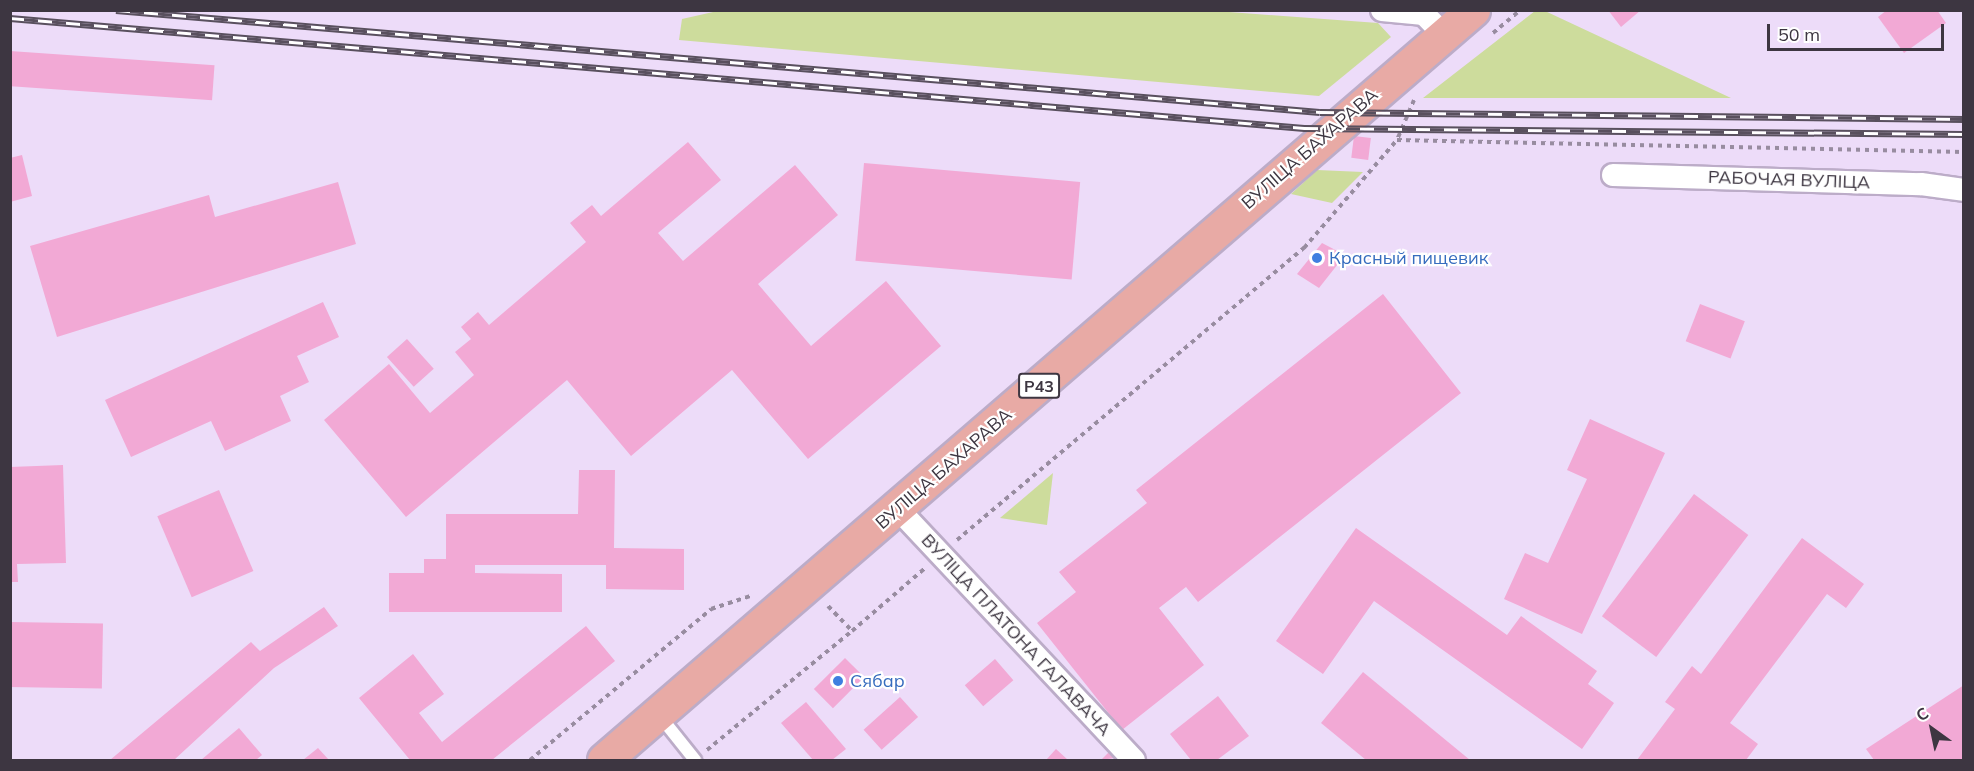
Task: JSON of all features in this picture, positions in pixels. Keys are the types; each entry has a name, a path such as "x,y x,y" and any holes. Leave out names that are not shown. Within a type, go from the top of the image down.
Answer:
{"main road":[{"name":"ВУЛІЦА БАХАРАВА","path":"604,760 1444,35 1479,25"}],"street":[{"path":"1382,10 1424,14 1444,35"},
{"name":"РАБОЧАЯ ВУЛІЦА","path":"1613,175 1921,184 1964,190"},
{"name":"ВУЛІЦА ПЛАТОНА ГАЛАВАЧА","path":"897,509 1134,760"}],"lane":[{"path":"658,714 694,760"}],"path":[{"path":"1479,25 1520,10"},
{"path":"694,760 852,631 1304,248 1397,140 1418,95"},
{"path":"1397,140 1964,152"},
{"path":"530,760 711,609 754,594"},
{"path":"824,610 831,603 852,631"}],"green space":[{"path":"722,10 1216,11 1378,23 1391,37 1319,96 679,40 682,19"},
{"path":"1545,10 1731,98 1423,98 1535,11"},
{"path":"1317,170 1363,172 1332,203 1291,194"},
{"path":"1053,473 1047,525 1000,518"}],"building":[{"path":"1608,10 1641,10 1621,27"},
{"path":"1887,10 1937,10 1946,23 1904,53 1878,17"},
{"path":"10,51 215,65 212,100 10,86"},
{"path":"1354,136 1371,138 1368,160 1351,158"},
{"path":"688,142 721,180 658,233 683,261 795,165 838,215 758,284 811,346 886,281 941,346 808,459 732,370 631,456 567,380 406,517 324,420 389,364 430,413 474,375 455,352 471,339 461,327 478,312 489,325 586,242 570,223 592,205 601,216"},
{"path":"22,155 32,196 10,202 10,158"},
{"path":"864,163 1080,182 1072,280 855,261"},
{"path":"338,182 356,244 57,337 30,246 209,195 215,217"},
{"path":"1322,243 1345,255 1319,288 1297,274"},
{"path":"1383,294 1461,393 1198,602 1186,587 1159,608 1204,665 1122,730 1037,623 1076,592 1059,572 1147,503 1136,490"},
{"path":"323,302 339,337 297,356 309,382 280,396 291,421 225,451 211,421 131,457 105,400"},
{"path":"1700,304 1745,321 1730,359 1686,341"},
{"path":"407,339 434,369 414,387 387,357"},
{"path":"1590,419 1665,453 1582,634 1504,599 1525,553 1548,563 1587,479 1567,470"},
{"path":"63,465 66,563 17,564 18,582 10,582 10,467"},
{"path":"579,470 615,470 614,548 684,549 684,590 606,589 606,565 475,565 475,573 562,574 562,612 389,612 389,573 424,573 424,559 446,559 446,514 578,514"},
{"path":"219,490 253,571 192,597 157,516"},
{"path":"1694,494 1748,535 1656,657 1602,616"},
{"path":"1356,528 1507,635 1521,616 1597,671 1588,684 1614,703 1582,749 1374,601 1323,674 1276,641"},
{"path":"1802,538 1864,584 1846,608 1827,594 1730,723 1758,744 1746,760 1637,760 1675,709 1665,702 1692,666 1701,674"},
{"path":"324,607 338,626 274,668 174,760 110,760 251,642 260,651"},
{"path":"10,622 103,624 102,689 10,687"},
{"path":"586,626 615,661 492,760 410,760 359,698 413,654 444,694 419,713 442,742"},
{"path":"845,658 864,677 833,708 814,689"},
{"path":"995,659 1013,680 983,706 965,685"},
{"path":"1363,672 1470,760 1366,760 1321,723"},
{"path":"1964,685 1964,760 1874,760 1866,749"},
{"path":"1218,696 1249,736 1217,760 1191,760 1170,734"},
{"path":"900,697 918,717 882,750 864,730"},
{"path":"806,702 846,749 832,760 813,760 781,723"},
{"path":"239,728 262,755 256,760 201,760"},
{"path":"318,748 329,760 303,760"},
{"path":"1113,748 1121,757 1101,760"},
{"path":"1056,749 1068,760 1046,760"}],"railway":[{"path":"116,10 1320,112 1964,119"},
{"path":"10,18 1304,128 1964,134"}],"place":[{"name":"Красный пищевик","path":"1317,258"},
{"name":"Сябар","path":"838,681"}]}
